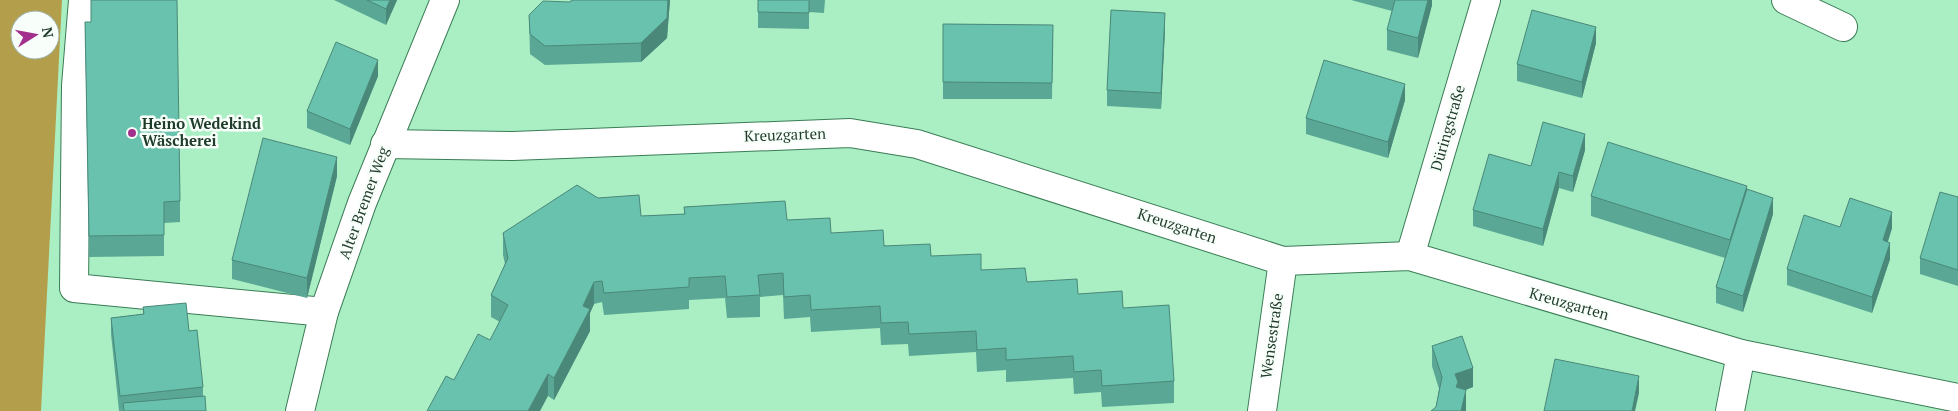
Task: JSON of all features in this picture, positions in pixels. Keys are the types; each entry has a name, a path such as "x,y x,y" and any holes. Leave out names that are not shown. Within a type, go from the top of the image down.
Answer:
{"street":[{"path":"83,0 76,86 74,288 324,312"},
{"name":"Alter Bremer Weg","path":"300,411 324,312 362,203 444,0"},
{"name":"Düringstraße","path":"1410,256 1486,0"},
{"path":"1786,0 1843,27"},
{"name":"Kreuzgarten","path":"385,144 512,146 850,133 917,144 1283,260 1410,256 1741,354 1958,398"},
{"name":"Wensestraße","path":"1262,411 1283,260"},
{"path":"1730,411 1741,354"}],"shaded area":[{"path":"0,0 62,0 60,39 60,10 10,10 10,60 59,60 41,411 0,411"}],"building":[{"name":"Heino Wedekind Wäscherei","path":"91,0 177,0 180,201 164,202 164,235 89,236 85,22 91,22"},
{"path":"367,0 390,0 386,9"},
{"path":"573,0 668,0 667,18 641,43 545,46 530,34 529,15 543,1 569,2"},
{"path":"758,0 809,0 809,13 758,12"},
{"path":"1395,0 1428,0 1418,38 1387,30"},
{"path":"1111,10 1165,13 1161,93 1107,90"},
{"path":"1532,10 1596,27 1582,82 1517,64"},
{"path":"943,24 1053,25 1052,83 943,82"},
{"path":"336,42 378,60 350,129 307,111"},
{"path":"1324,60 1405,84 1388,142 1306,118"},
{"path":"1543,122 1585,134 1573,176 1559,172 1543,229 1473,210 1489,154 1531,166"},
{"path":"263,138 337,157 307,278 232,260"},
{"path":"1608,142 1747,186 1730,240 1591,196"},
{"path":"577,185 598,198 639,195 641,216 685,214 684,207 785,201 787,220 830,218 831,233 883,230 884,246 930,244 931,256 981,254 981,270 1025,268 1027,282 1077,279 1078,294 1122,291 1123,308 1169,305 1174,381 1102,386 1101,370 1074,372 1073,356 1006,360 1006,348 977,350 976,331 909,334 908,322 881,323 880,306 811,310 810,295 784,297 783,273 758,275 760,295 727,297 725,276 689,278 689,287 604,293 602,281 594,282 583,306 590,309 554,378 548,374 528,411 427,411 446,376 454,380 478,334 490,340 508,305 491,295 508,258 503,233"},
{"path":"1747,189 1773,198 1743,296 1716,287"},
{"path":"1940,192 1958,197 1958,270 1920,258"},
{"path":"1850,198 1892,212 1883,240 1890,243 1872,297 1787,269 1804,215 1840,227"},
{"path":"186,303 189,331 197,330 203,387 120,396 111,318 144,314 143,307"},
{"path":"1462,336 1473,368 1455,374 1458,382 1456,387 1466,390 1461,411 1431,411 1436,407 1442,377 1432,346"},
{"path":"1555,359 1639,376 1632,411 1544,411"},
{"path":"205,396 206,411 124,411 123,403"}],"place":[{"name":"Heino Wedekind Wäscherei","path":"132,133"}]}
